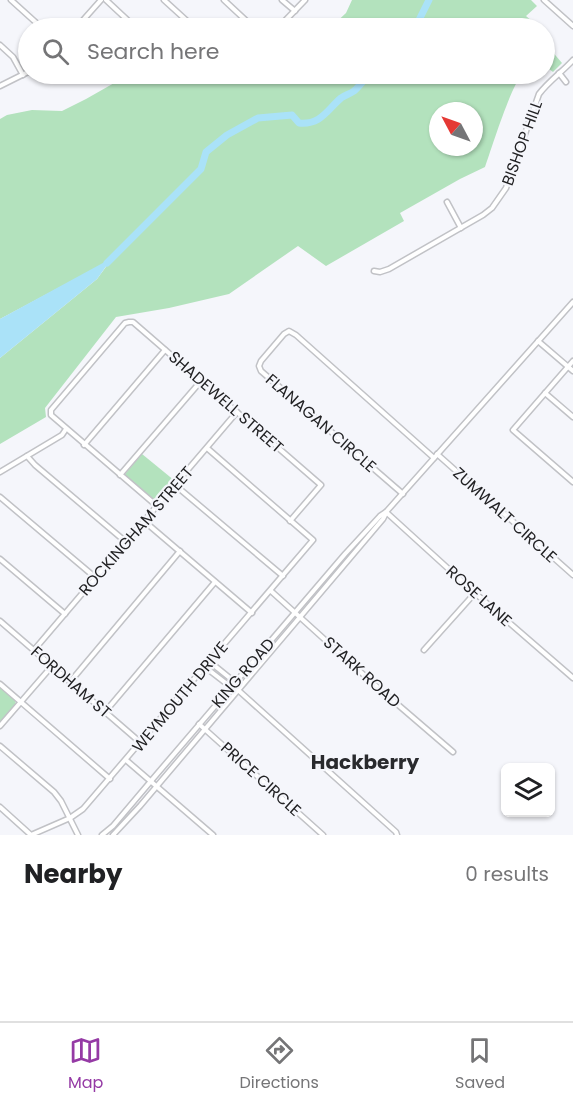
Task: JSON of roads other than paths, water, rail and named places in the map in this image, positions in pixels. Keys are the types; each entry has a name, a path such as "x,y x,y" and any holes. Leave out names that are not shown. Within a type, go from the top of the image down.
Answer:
{"street":[{"path":"11,0 31,18"},
{"path":"87,18 104,0 125,18"},
{"path":"164,0 184,18"},
{"path":"224,0 243,18"},
{"path":"282,0 295,11"},
{"path":"288,18 305,0"},
{"path":"544,0 573,26"},
{"path":"0,45 13,57 18,66"},
{"name":"BISHOP HILL","path":"555,77 573,60"},
{"path":"559,73 566,82"},
{"path":"0,86 18,77"},
{"name":"BISHOP HILL","path":"374,271 389,269 492,208 506,188 539,94 547,84"},
{"path":"447,202 461,228"},
{"name":"KING ROAD","path":"102,835 326,576 403,494 573,302"},
{"name":"SHADEWELL STREET","path":"66,429 53,418 51,410 125,323 133,322 321,485 291,520"},
{"name":"FLANAGAN CIRCLE","path":"403,494 261,371 259,366 261,361 284,334 289,332 296,335 436,456"},
{"path":"538,341 573,371"},
{"path":"84,445 165,350"},
{"path":"573,361 513,430 573,482"},
{"path":"120,475 201,381"},
{"path":"545,393 573,417"},
{"name":"ROCKINGHAM STREET","path":"34,650 237,412"},
{"path":"0,472 62,435 66,429 157,506"},
{"path":"207,448 291,520"},
{"path":"27,456 126,542"},
{"name":"ZUMWALT CIRCLE","path":"436,456 573,575"},
{"path":"175,485 283,576"},
{"path":"0,497 96,578"},
{"name":"KING ROAD","path":"112,835 157,786 301,617 383,519 386,512"},
{"name":"ROSE LANE","path":"386,512 475,593 572,676"},
{"name":"WEYMOUTH DRIVE","path":"31,835 70,818 83,809 271,591 313,540 291,520"},
{"path":"144,521 252,613"},
{"path":"70,682 180,551"},
{"path":"0,559 65,614"},
{"path":"326,576 331,581"},
{"path":"105,712 215,582"},
{"name":"STARK ROAD","path":"271,591 453,752"},
{"path":"424,650 475,593"},
{"name":"FORDHAM ST","path":"0,621 141,743"},
{"path":"210,662 231,679 232,686"},
{"path":"252,663 257,668"},
{"path":"0,726 52,666"},
{"path":"206,667 238,690 398,835"},
{"path":"0,684 110,778"},
{"name":"PRICE CIRCLE","path":"200,724 323,835"},
{"path":"0,746 54,792 78,835"},
{"path":"126,760 213,835"},
{"path":"0,807 31,835"}],"water":[{"path":"112,258 97,279 0,358 0,319"}],"waterway":[{"path":"420,18 429,0"},
{"path":"107,263 201,169 206,152 227,135 258,118 292,115 299,123 313,122 361,84"}],"district":[{"name":"Hackberry","path":"365,762"}]}
